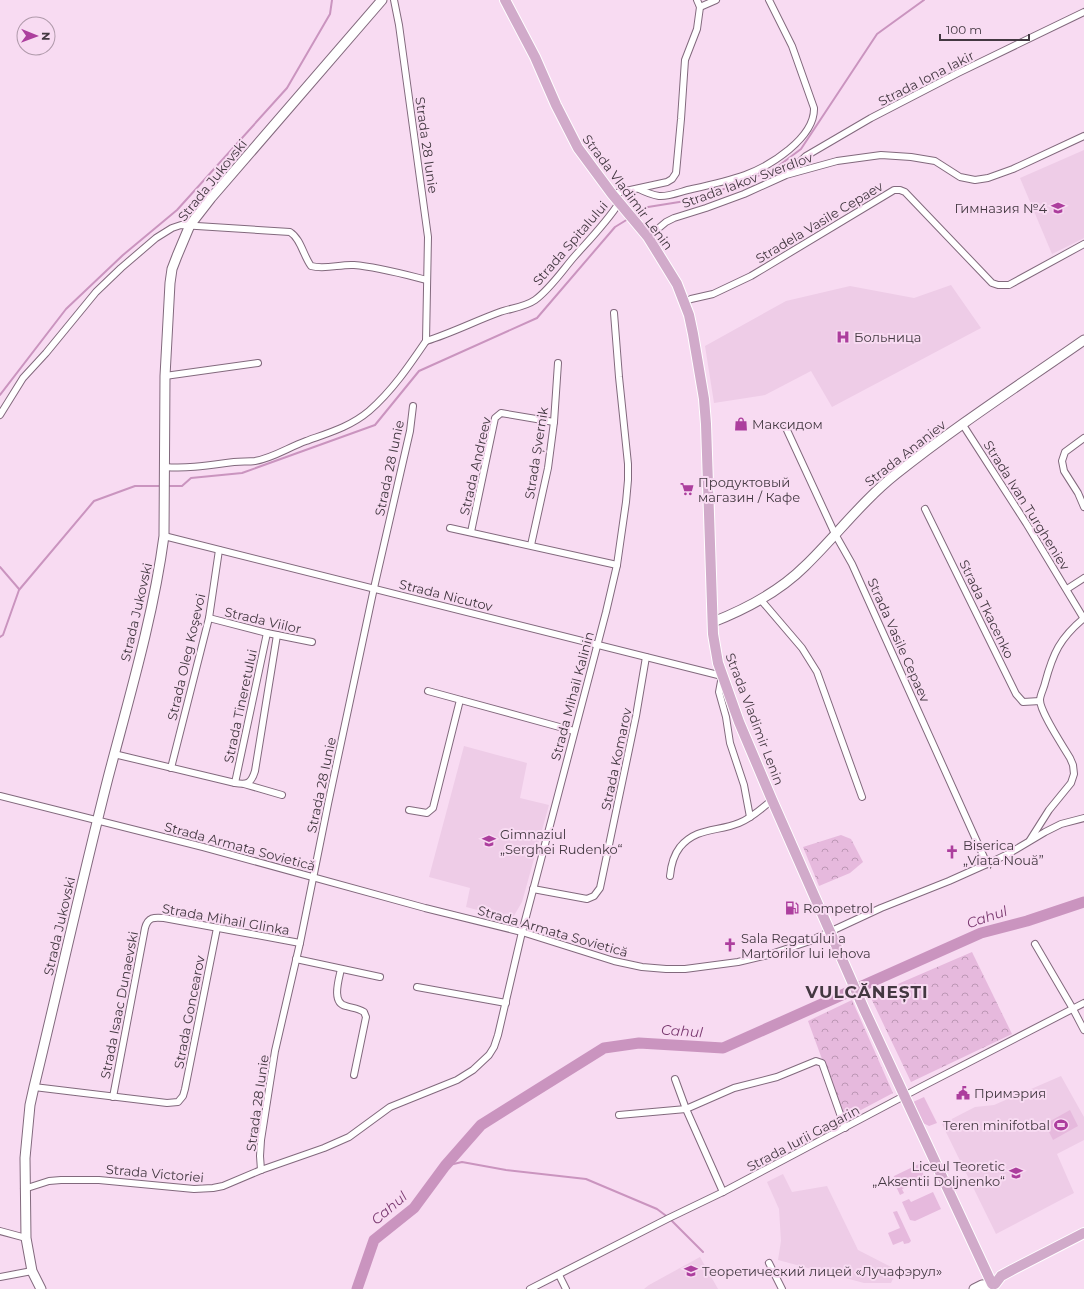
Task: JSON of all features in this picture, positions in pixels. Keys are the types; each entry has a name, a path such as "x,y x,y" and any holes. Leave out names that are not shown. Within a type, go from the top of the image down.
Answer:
{"main road":[{"name":"Strada Jukovski","path":"41,1289 32,1270 26,1238 24,1188 27,1125 34,1087 152,603 161,558 164,536 165,376 170,283 177,256 190,225 211,198 382,0"},
{"name":"Strada Vladimir Lenin","path":"505,0 536,57 556,105 578,148 612,194 646,235 674,279 685,302 693,334 704,399 715,654 739,722 830,933 904,1096 996,1287"},
{"name":"Strada Ananiev","path":"713,622 760,600 792,578 873,494 892,477 1084,340"},
{"path":"974,1289 982,1285 996,1287 1001,1276 1084,1233"}],"street":[{"name":"Strada 28 Iunie","path":"394,0 399,25 428,236 426,341"},
{"path":"612,194 667,182 672,179 676,173 683,75 685,60 697,29 700,7 697,0"},
{"path":"700,7 716,0"},
{"path":"639,189 660,196 721,183 764,166 786,152 802,137 812,120 814,108 792,46 769,0"},
{"name":"Strada Iona Iakir","path":"786,175 806,156 871,118 958,73 1084,12"},
{"name":"Strada Iakov Sverdlov","path":"646,235 670,220 744,194 786,175 837,160 894,155 911,157 935,161 960,177 975,180 988,178 1013,169 1084,136"},
{"path":"667,182 671,186 674,193"},
{"name":"Stradela Vasile Cepaev","path":"685,302 691,299 713,294 751,276 810,242 894,190 900,190 908,195 992,282 1003,286 1009,285 1084,244"},
{"name":"Strada Spitalului","path":"426,341 448,334 502,311 524,305 535,300 621,205"},
{"path":"0,415 23,378 46,353 96,292 156,238 172,228 181,225 237,230 290,232 297,238 307,261 311,266 320,267 352,265 370,267 426,280"},
{"name":"Strada Mihail Kalinin","path":"473,1070 494,1047 500,1029 522,932 617,565 628,480 628,464 614,313"},
{"path":"165,467 182,468 256,461 296,444 347,426 368,412 388,393 408,368 426,341"},
{"path":"165,376 258,363"},
{"name":"Strada Șvernik","path":"531,545 546,474 554,422 558,363"},
{"name":"Strada 28 Iunie","path":"261,1170 261,1140 275,1051 300,942 374,588 410,431 413,406"},
{"name":"Strada Andreev","path":"471,532 495,418 501,413 554,422"},
{"name":"Strada Ivan Turgheniev","path":"963,425 1026,523 1084,618"},
{"name":"Strada Vasile Cepaev","path":"786,428 835,534 852,564 987,864"},
{"path":"1084,438 1065,452 1062,461 1064,471 1078,493 1084,507"},
{"name":"Strada Tkacenko","path":"925,509 1016,694 1023,702 1040,700"},
{"path":"450,528 617,565"},
{"name":"Strada Nicutov","path":"164,536 722,676"},
{"name":"Strada Oleg Koşevoi","path":"171,768 208,618 220,550"},
{"path":"1067,589 1084,578"},
{"path":"760,600 802,648 817,672 862,797"},
{"name":"Strada Viilor","path":"208,618 267,633 312,642"},
{"path":"1028,842 1049,810 1071,783 1074,774 1073,765 1070,758 1043,710 1040,700 1049,667 1057,649 1072,628 1084,618"},
{"name":"Strada Tineretului","path":"235,782 267,633"},
{"name":"Strada Tineretului","path":"242,784 248,783 252,779 255,772 277,635"},
{"name":"Strada Komarov","path":"533,889 587,899 594,896 600,888 636,716 646,657"},
{"path":"722,676 719,692 726,717 730,743 744,785 750,817"},
{"path":"428,691 574,731"},
{"path":"409,810 427,812 433,808 460,700"},
{"path":"114,754 235,782 282,795"},
{"name":"Strada Armata Sovietică","path":"0,796 98,820 425,908 522,932 614,961 642,967 666,969 723,964 754,959 810,941 881,908 950,881 987,864 1008,854 1060,824 1084,818"},
{"path":"670,876 674,857 685,841 692,835 731,826 750,817 772,800"},
{"name":"Strada Mihail Glinka","path":"149,919 156,917 300,942"},
{"name":"Strada Isaac Dunaevski","path":"113,1097 146,922 149,919"},
{"name":"Strada Goncearov","path":"181,1099 185,1090 217,928"},
{"path":"1034,944 1084,1030"},
{"path":"296,959 380,977"},
{"path":"341,969 337,998 344,1006 358,1008 364,1012 366,1017 354,1075"},
{"path":"417,987 506,1003"},
{"name":"Strada Iurii Gagarin","path":"530,1289 723,1192 1084,1003"},
{"path":"619,1116 686,1109 734,1088 777,1077 816,1061 822,1063 845,1128"},
{"name":"Strada Victoriei","path":"24,1188 49,1181 80,1179 204,1190 224,1186 261,1170 340,1141 365,1127 373,1119 390,1107 457,1080 473,1070"},
{"path":"675,1079 686,1109 723,1192"},
{"name":"Strada Isaac Dunaevski","path":"34,1087 167,1103 178,1102 181,1099"},
{"path":"0,1231 26,1238"},
{"path":"769,1263 782,1289"},
{"path":"0,1277 32,1270"},
{"path":"559,1275 566,1289"}],"shaded area":[{"name":"Гимназия №4","path":"1084,150 1084,238 1052,254 1020,178"},
{"name":"Больница","path":"951,285 981,328 832,407 811,371 765,395 714,403 705,346 786,301 850,286 914,298"},
{"name":"Gimnaziul „Serghei Rudenko“","path":"464,746 527,763 520,798 549,805 522,902 512,919 466,907 470,888 429,877"},
{"name":"Liceul Teoretic „Aksentii Doljnenko“","path":"1061,1076 1084,1117 1084,1140 1057,1154 1074,1193 996,1234 942,1124 975,1107 994,1105"},
{"path":"783,1174 792,1192 827,1186 858,1250 897,1270 891,1283 864,1283 778,1260 781,1241 779,1209 767,1182"},
{"name":"Теоретический лицей «Лучафэрул»","path":"700,1257 718,1289 644,1289 649,1285"}],"green space":[{"path":"841,835 851,839 863,862 850,873 819,886 803,847"},
{"path":"972,952 1012,1034 911,1082 870,996"},
{"path":"852,1000 893,1093 844,1119 808,1021"},
{"path":"924,1097 937,1123 929,1126 923,1123 913,1102"},
{"name":"Teren minifotbal","path":"1070,1110 1078,1126 1053,1140 1045,1124"},
{"path":"919,1164 925,1178 902,1189 904,1193 900,1195 893,1180 894,1176"},
{"path":"933,1192 941,1209 915,1221 910,1220 902,1202 909,1199 911,1202"},
{"path":"897,1211 911,1241 904,1244 903,1241 893,1245 888,1233 900,1228 893,1212"}],"waterway":[{"path":"0,395 66,309 123,255 177,210 287,88 330,14 332,0"},
{"path":"634,215 648,207 698,199 773,170 801,149 877,34 924,0"},
{"path":"168,486 182,486 191,478 242,473 375,425 419,371 537,318 615,227 628,219"},
{"path":"0,637 3,635 19,590 94,501 135,486 161,486"},
{"path":"0,567 19,589"},
{"name":"Cahul","path":"357,1289 374,1240 414,1208 445,1166 481,1125 604,1048 639,1043 723,1048 981,933 1027,921 1084,902"},
{"path":"445,1166 462,1162 506,1170 586,1179 657,1209 669,1218 703,1252"}],"place":[{"name":"Гимназия №4","path":"1058,208"},
{"name":"Больница","path":"843,337"},
{"name":"Максидом","path":"741,424"},
{"name":"Продуктовый магазин / Кафе","path":"687,489"},
{"name":"Gimnaziul „Serghei Rudenko“","path":"489,841"},
{"name":"Biserica „Viața Nouă”","path":"952,852"},
{"name":"Rompetrol","path":"792,908"},
{"name":"Sala Regatului a Martorilor lui Iehova","path":"730,945"},
{"name":"Примэрия","path":"963,1093"},
{"name":"Teren minifotbal","path":"1061,1125"},
{"name":"Liceul Teoretic „Aksentii Doljnenko“","path":"1016,1173"},
{"name":"Теоретический лицей «Лучафэрул»","path":"691,1271"}],"district":[{"name":"VULCĂNEȘTI","path":"867,992"}]}
